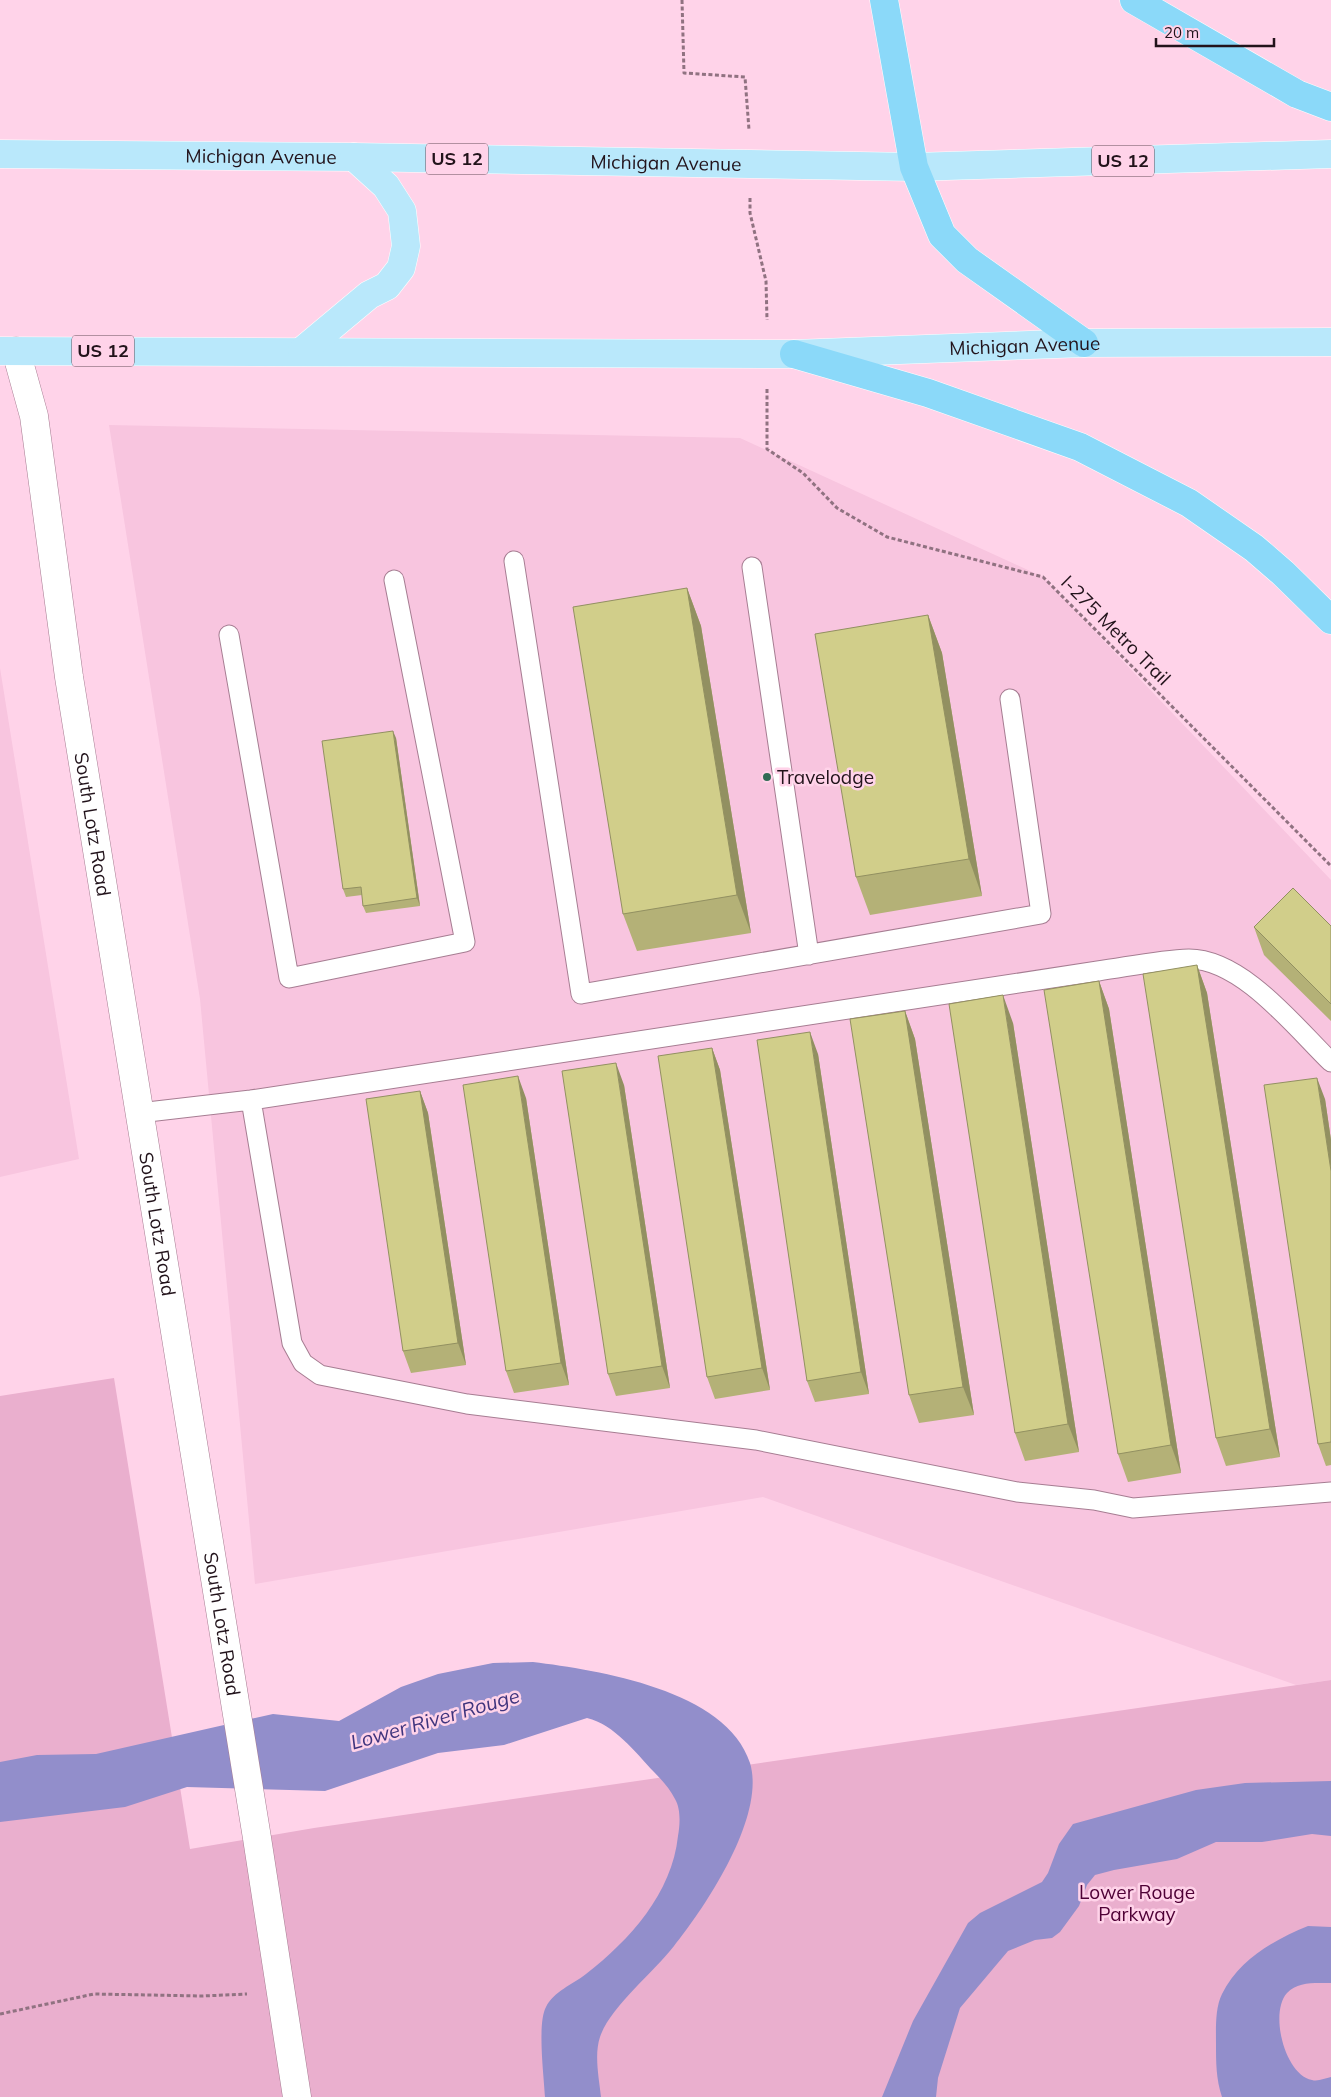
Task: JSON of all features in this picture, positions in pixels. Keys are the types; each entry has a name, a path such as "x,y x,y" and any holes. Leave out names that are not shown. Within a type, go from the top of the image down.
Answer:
{"highway":[{"path":"884,0 914,167 942,235 967,260 1084,343"},
{"path":"1134,0 1297,94 1331,107"},
{"path":"794,354 928,393 1080,447 1189,504 1246,542 1283,573 1331,620"}],"main road":[{"name":"Michigan Avenue","path":"0,154 354,157 914,167 1331,154"},
{"path":"302,352 369,294 386,286 401,268 406,246 402,211 386,186 354,157"},
{"name":"Michigan Avenue","path":"8,351 794,354 1084,343 1331,342"}],"street":[{"name":"South Lotz Road","path":"8,351 34,416 69,677 257,1838 297,2097"}],"lane":[{"path":"514,561 581,994 1041,914 1010,699"},
{"path":"752,567 809,955"},
{"path":"229,635 289,978 465,942 394,580"},
{"path":"139,1113 251,1100 1098,970 1189,959 1214,962 1246,979 1331,1062"},
{"path":"251,1100 292,1343 303,1363 320,1375 468,1404 756,1440 1017,1492 1094,1500 1133,1508 1331,1492"}],"path":[{"path":"682,0 684,73 745,77 749,111"},
{"path":"750,214 766,281 767,304"},
{"name":"I-275 Metro Trail","path":"767,409 767,449 803,473 837,508 888,537 1044,577 1331,866"},
{"path":"0,2014 94,1994 203,1996 280,1992"}],"shaded area":[{"path":"109,425 740,438 1043,577 1331,880 1331,1680 1296,1685 763,1497 255,1584 200,999"},
{"path":"0,668 79,1159 0,1177"}],"green space":[{"name":"Lower Rouge Parkway","path":"114,1378 190,1849 314,1828 1331,1680 1331,2097 0,2097 0,1396"}],"water":[{"name":"Lower River Rouge","path":"533,1662 624,1678 657,1688 688,1701 716,1718 737,1738 750,1763 753,1784 749,1808 741,1834 730,1859 702,1908 687,1929 613,2014 600,2037 597,2059 601,2097 545,2097 541,2037 543,2015 549,2001 602,1961 646,1914 658,1896 667,1877 674,1857 680,1817 677,1803 663,1781 624,1740 597,1722 587,1718 504,1745 438,1753 325,1791 187,1787 125,1807 0,1822 0,1762 37,1755 96,1754 273,1714 339,1721 401,1687 438,1674 493,1663"},
{"path":"1331,1781 1331,1836 1312,1834 1262,1842 1216,1842 1177,1859 1095,1875 1087,1885 1079,1906 1060,1932 1052,1938 1035,1940 1008,1951 960,2008 938,2078 936,2097 882,2097 913,2021 968,1923 980,1913 1042,1882 1048,1873 1059,1844 1073,1824 1196,1790 1245,1783"},
{"path":"1308,1926 1331,1927 1331,1983 1313,1983 1296,1986 1291,1989 1282,2002 1280,2028 1287,2056 1294,2067 1302,2076 1312,2080 1331,2077 1331,2097 1222,2097 1217,2070 1216,2031 1217,2012 1222,1994 1238,1971 1259,1952 1270,1944"}],"building":[{"path":"687,588 737,895 623,914 573,607"},
{"path":"928,615 969,859 856,877 815,634"},
{"path":"393,731 417,898 363,906 361,887 343,889 322,741"},
{"path":"1293,888 1331,926 1331,1004 1254,927"},
{"path":"1197,965 1270,1429 1216,1438 1143,974"},
{"path":"1099,981 1171,1445 1118,1454 1044,990"},
{"path":"1003,995 1068,1424 1015,1433 949,1004"},
{"path":"905,1011 963,1387 909,1395 850,1019"},
{"path":"810,1032 861,1372 807,1381 757,1040"},
{"path":"712,1048 762,1368 707,1377 658,1056"},
{"path":"616,1063 662,1366 608,1374 562,1071"},
{"path":"518,1076 561,1363 506,1371 463,1085"},
{"path":"1317,1078 1331,1171 1331,1442 1318,1444 1264,1085"},
{"path":"420,1091 458,1343 403,1351 366,1099"}],"place":[{"name":"Travelodge","path":"767,777"}]}
